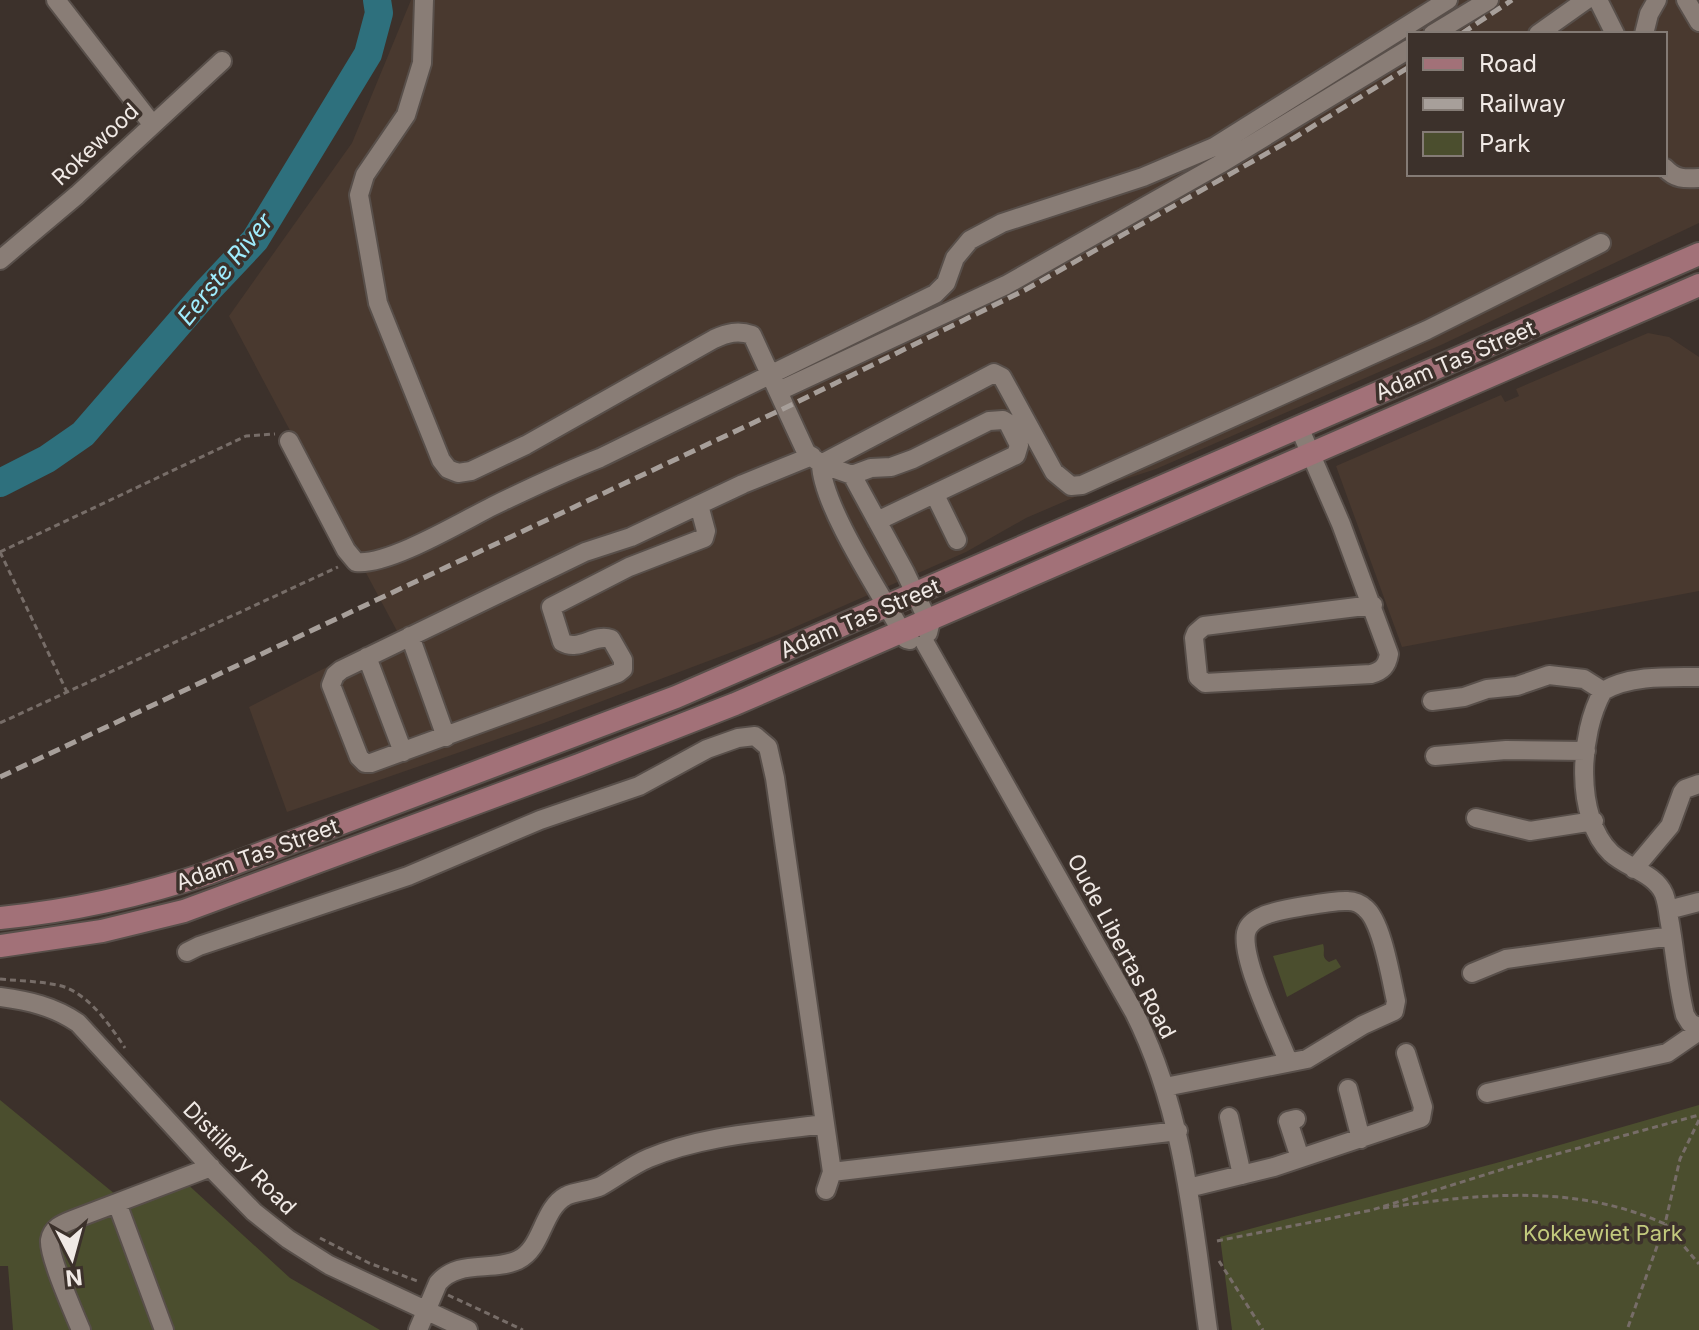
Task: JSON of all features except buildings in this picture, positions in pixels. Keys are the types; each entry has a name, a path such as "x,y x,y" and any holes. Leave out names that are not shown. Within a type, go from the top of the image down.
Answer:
{"main road":[{"name":"Adam Tas Street","path":"0,918 92,905 168,887 676,697 1699,254"},
{"name":"Adam Tas Street","path":"0,946 102,931 184,911 619,750 735,704 1699,285"}],"street":[{"path":"56,0 152,124"},
{"path":"424,0 422,63 409,106 378,160 365,175 359,195 378,303 441,460 448,469 458,473 471,471 526,445 728,333 752,335 806,452 816,460 852,475 928,619 930,625 925,643 906,639 848,537 821,481 816,460"},
{"path":"289,441 346,550 356,562 372,563 561,473 600,458 935,294 946,283 955,258 964,246 990,229 1166,169 1214,147 1448,0"},
{"path":"1436,32 1489,0"},
{"path":"1541,32 1586,0"},
{"path":"1598,0 1614,32"},
{"path":"1644,32 1657,0"},
{"path":"1686,0 1699,22"},
{"path":"779,391 1006,285 1220,164 1407,50"},
{"name":"Rokewood","path":"0,259 77,195 222,61"},
{"path":"1667,170 1672,176 1684,179 1699,178"},
{"path":"699,505 706,531 704,538 629,567 551,607 562,642 576,646 603,636 611,639 623,660 623,669 613,676 559,697 403,752 371,763 362,760 331,685 341,670 585,552 619,541 699,505 816,460 994,373 1002,377 1054,472 1071,486 1082,485 1427,330 1601,243"},
{"path":"852,475 913,459 989,421 1003,420 1008,423 1019,445 1016,455 877,521"},
{"path":"1299,427 1373,605 1389,654 1385,667 1376,673 1205,683 1198,677 1194,638 1204,626 1373,605"},
{"path":"935,495 957,540"},
{"path":"652,527 664,554"},
{"path":"619,541 629,567"},
{"path":"410,636 446,737"},
{"name":"Oude Libertas Road","path":"925,643 1134,1012 1154,1054 1178,1131 1208,1330"},
{"path":"367,657 403,752"},
{"path":"1432,701 1517,686 1558,674 1584,679 1603,691"},
{"path":"1487,1093 1657,1056 1676,1049 1699,1029 1685,1015 1662,889 1610,852 1584,794 1586,751 1597,702 1603,691 1655,678 1699,677"},
{"path":"187,952 408,876 540,820 639,786 707,749 738,738 755,736 768,747 775,778 832,1172 826,1190"},
{"path":"1435,756 1506,750 1586,751"},
{"path":"1634,869 1670,826 1682,793 1699,784"},
{"path":"1476,818 1530,831 1594,821"},
{"path":"1165,1087 1312,1056 1363,1025 1392,1013 1396,1008 1395,993 1375,923 1367,909 1357,903 1344,901 1269,913 1247,930 1254,977 1288,1061"},
{"path":"1668,910 1699,902"},
{"path":"1472,973 1506,959 1672,936"},
{"name":"Distillery Road","path":"0,997 39,1003 78,1023 254,1212 288,1239 329,1265 468,1330"},
{"path":"1188,1188 1300,1158 1415,1121 1423,1115 1423,1107 1406,1053"},
{"path":"1347,1099 1361,1139"},
{"path":"1229,1117 1242,1175"},
{"path":"1296,1119 1288,1121 1300,1158"},
{"path":"418,1330 443,1277 458,1269 520,1259 533,1244 551,1211 565,1197 598,1187 649,1159 699,1142 824,1124"},
{"path":"832,1172 1178,1131"},
{"path":"81,1330 52,1253 50,1239 59,1226 211,1167"},
{"path":"117,1203 164,1330"}],"path":[{"path":"67,692 0,552 246,436 279,434 289,441"},
{"path":"0,723 354,560"},
{"path":"0,979 60,985 76,993 100,1013 129,1055"},
{"path":"1372,1210 1513,1166 1699,1118"},
{"path":"1627,1330 1665,1224 1680,1159 1699,1118"},
{"path":"1217,1241 1372,1210 1501,1194 1557,1195 1641,1213 1665,1224 1699,1264"},
{"path":"317,1237 523,1330"},
{"path":"1219,1261 1263,1330"}],"shaded area":[{"path":"411,0 1699,0 1699,223 1441,345 1156,469 1089,491 1026,518 966,552 777,635 544,723 287,812 249,707 397,631 229,316 352,143"},
{"path":"1648,333 1669,337 1699,357 1699,591 1402,647 1336,466 1501,395 1505,402 1519,396 1516,389"}],"green space":[{"path":"1323,944 1325,958 1329,962 1336,959 1341,967 1287,997 1273,956"},
{"path":"0,1100 121,1199 184,1181 290,1278 380,1330 13,1330 8,1266 0,1266"},
{"name":"Kokkewiet Park","path":"1699,1105 1699,1330 1232,1330 1220,1237"}],"waterway":[{"name":"Eerste River","path":"0,483 47,459 83,434 255,240 368,54 379,13 377,0"}],"railway":[{"path":"1464,32 1512,0"},
{"path":"0,777 787,407 1025,290 1294,138 1407,68"}]}
